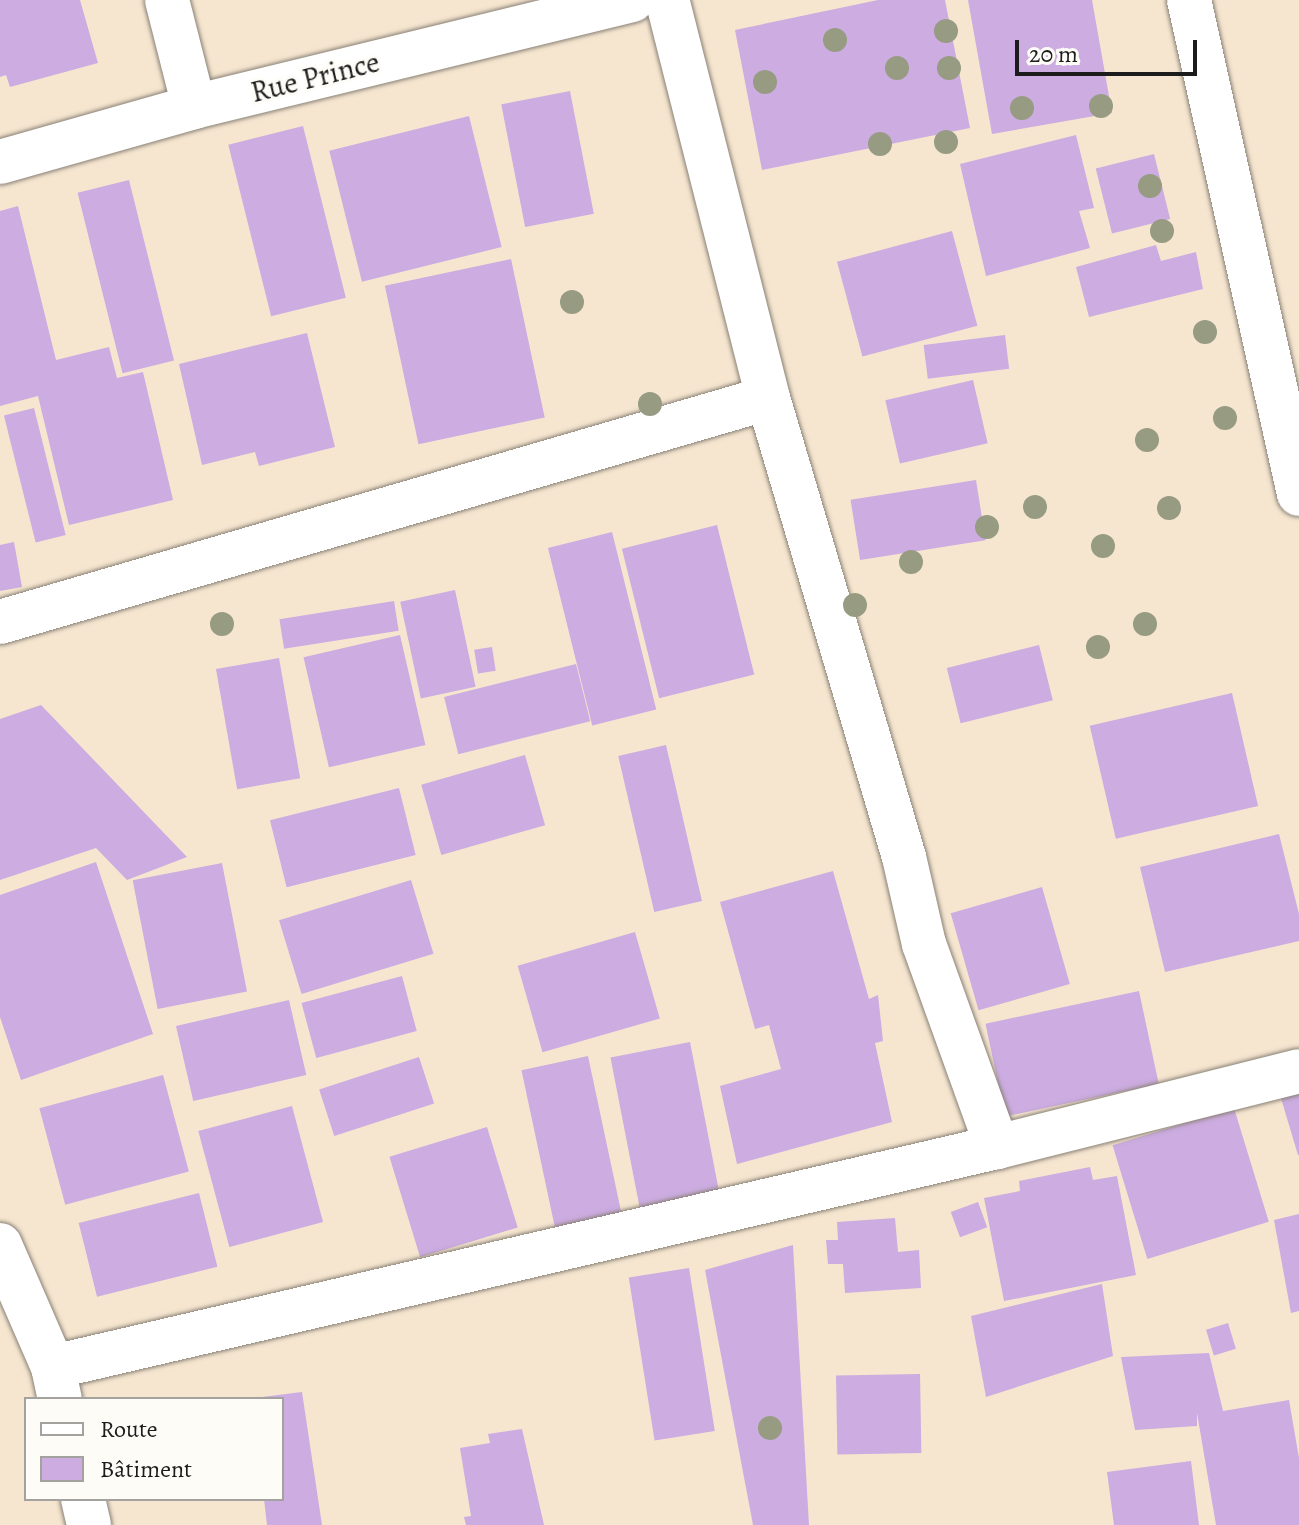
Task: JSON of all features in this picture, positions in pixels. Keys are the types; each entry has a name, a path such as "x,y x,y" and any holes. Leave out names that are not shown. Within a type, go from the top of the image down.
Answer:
{"street":[{"path":"167,0 194,107"},
{"name":"Rue Prince","path":"0,162 194,107 632,0"},
{"path":"667,0 768,398 901,845 924,944 997,1147"},
{"path":"1189,0 1299,494"},
{"path":"0,622 768,398"},
{"path":"0,1245 57,1383 1299,1071"},
{"path":"83,1501 89,1525"}],"building":[{"path":"0,0 80,0 98,63 10,87 6,75 0,77"},
{"path":"878,0 945,0 970,128 762,170 735,30"},
{"path":"968,0 1092,0 1112,113 992,134"},
{"path":"570,91 594,214 525,227 501,104"},
{"path":"469,116 502,247 362,282 329,151"},
{"path":"303,126 346,298 271,316 228,145"},
{"path":"1076,135 1094,208 1079,211 1090,248 986,276 960,164"},
{"path":"1154,154 1170,219 1112,234 1096,169"},
{"path":"129,180 174,360 123,373 78,193"},
{"path":"18,206 56,360 109,347 117,378 143,372 173,500 69,525 38,396 0,406 0,211"},
{"path":"952,231 977,326 862,356 837,262"},
{"path":"1156,245 1161,261 1196,252 1203,289 1089,317 1076,267"},
{"path":"511,259 545,417 419,444 385,286"},
{"path":"307,333 335,447 259,466 255,452 202,465 179,364"},
{"path":"1005,335 1009,369 928,379 924,345"},
{"path":"973,380 988,443 900,464 885,400"},
{"path":"34,408 66,535 36,543 4,415"},
{"path":"976,480 986,540 860,560 851,500"},
{"path":"717,525 754,674 659,698 622,549"},
{"path":"612,532 656,710 592,726 548,548"},
{"path":"14,542 22,587 0,591 0,545"},
{"path":"455,590 476,687 421,698 400,602"},
{"path":"394,601 399,631 284,649 279,619"},
{"path":"400,635 425,745 329,767 304,657"},
{"path":"1039,645 1053,700 961,723 947,668"},
{"path":"492,647 496,671 478,674 474,650"},
{"path":"279,658 300,778 237,789 216,669"},
{"path":"576,664 590,721 458,754 444,697"},
{"path":"1232,693 1258,806 1116,839 1090,726"},
{"path":"41,705 187,857 127,880 96,848 0,880 0,719"},
{"path":"666,745 702,901 654,912 618,756"},
{"path":"525,755 545,825 441,855 421,785"},
{"path":"399,788 416,855 287,887 270,820"},
{"path":"1279,834 1299,914 1299,941 1165,972 1140,867"},
{"path":"96,862 153,1034 21,1080 0,1017 0,895"},
{"path":"222,863 247,992 158,1009 133,880"},
{"path":"833,871 869,999 878,995 883,1041 875,1043 892,1122 737,1164 720,1086 781,1069 769,1025 755,1029 720,902"},
{"path":"411,880 434,954 302,994 279,920"},
{"path":"1042,887 1070,984 979,1010 951,913"},
{"path":"635,932 660,1019 543,1052 518,966"},
{"path":"402,976 417,1031 316,1058 302,1003"},
{"path":"1139,991 1159,1084 1005,1117 985,1024"},
{"path":"289,1000 306,1075 193,1101 176,1026"},
{"path":"690,1042 721,1201 641,1216 610,1057"},
{"path":"588,1056 624,1223 557,1237 521,1070"},
{"path":"419,1057 434,1104 334,1136 319,1089"},
{"path":"163,1075 189,1172 65,1205 39,1108"},
{"path":"1299,1079 1299,1155 1298,1155 1277,1085"},
{"path":"292,1106 323,1222 229,1247 198,1131"},
{"path":"1234,1108 1269,1222 1147,1259 1113,1145"},
{"path":"487,1127 518,1227 420,1257 389,1157"},
{"path":"1090,1167 1093,1180 1117,1176 1136,1275 1004,1301 984,1198 1020,1191 1019,1181"},
{"path":"199,1193 217,1267 97,1297 79,1223"},
{"path":"978,1202 987,1227 960,1237 951,1212"},
{"path":"1299,1214 1299,1311 1291,1313 1274,1220"},
{"path":"895,1218 898,1252 919,1250 921,1288 845,1293 843,1264 828,1264 826,1240 838,1240 837,1222"},
{"path":"793,1245 809,1525 753,1525 705,1270"},
{"path":"689,1268 715,1431 655,1441 629,1278"},
{"path":"1102,1284 1113,1356 986,1397 971,1316"},
{"path":"1228,1323 1236,1349 1214,1356 1206,1330"},
{"path":"1209,1353 1223,1411 1289,1400 1299,1458 1299,1525 1216,1525 1197,1413 1197,1426 1135,1430 1121,1357"},
{"path":"920,1374 921,1453 837,1454 836,1375"},
{"path":"302,1392 322,1525 267,1525 264,1501 284,1501 284,1397 262,1397"},
{"path":"522,1429 544,1525 466,1525 464,1517 471,1516 460,1448 490,1443 488,1434"},
{"path":"1191,1461 1199,1525 1114,1525 1107,1472"}]}
